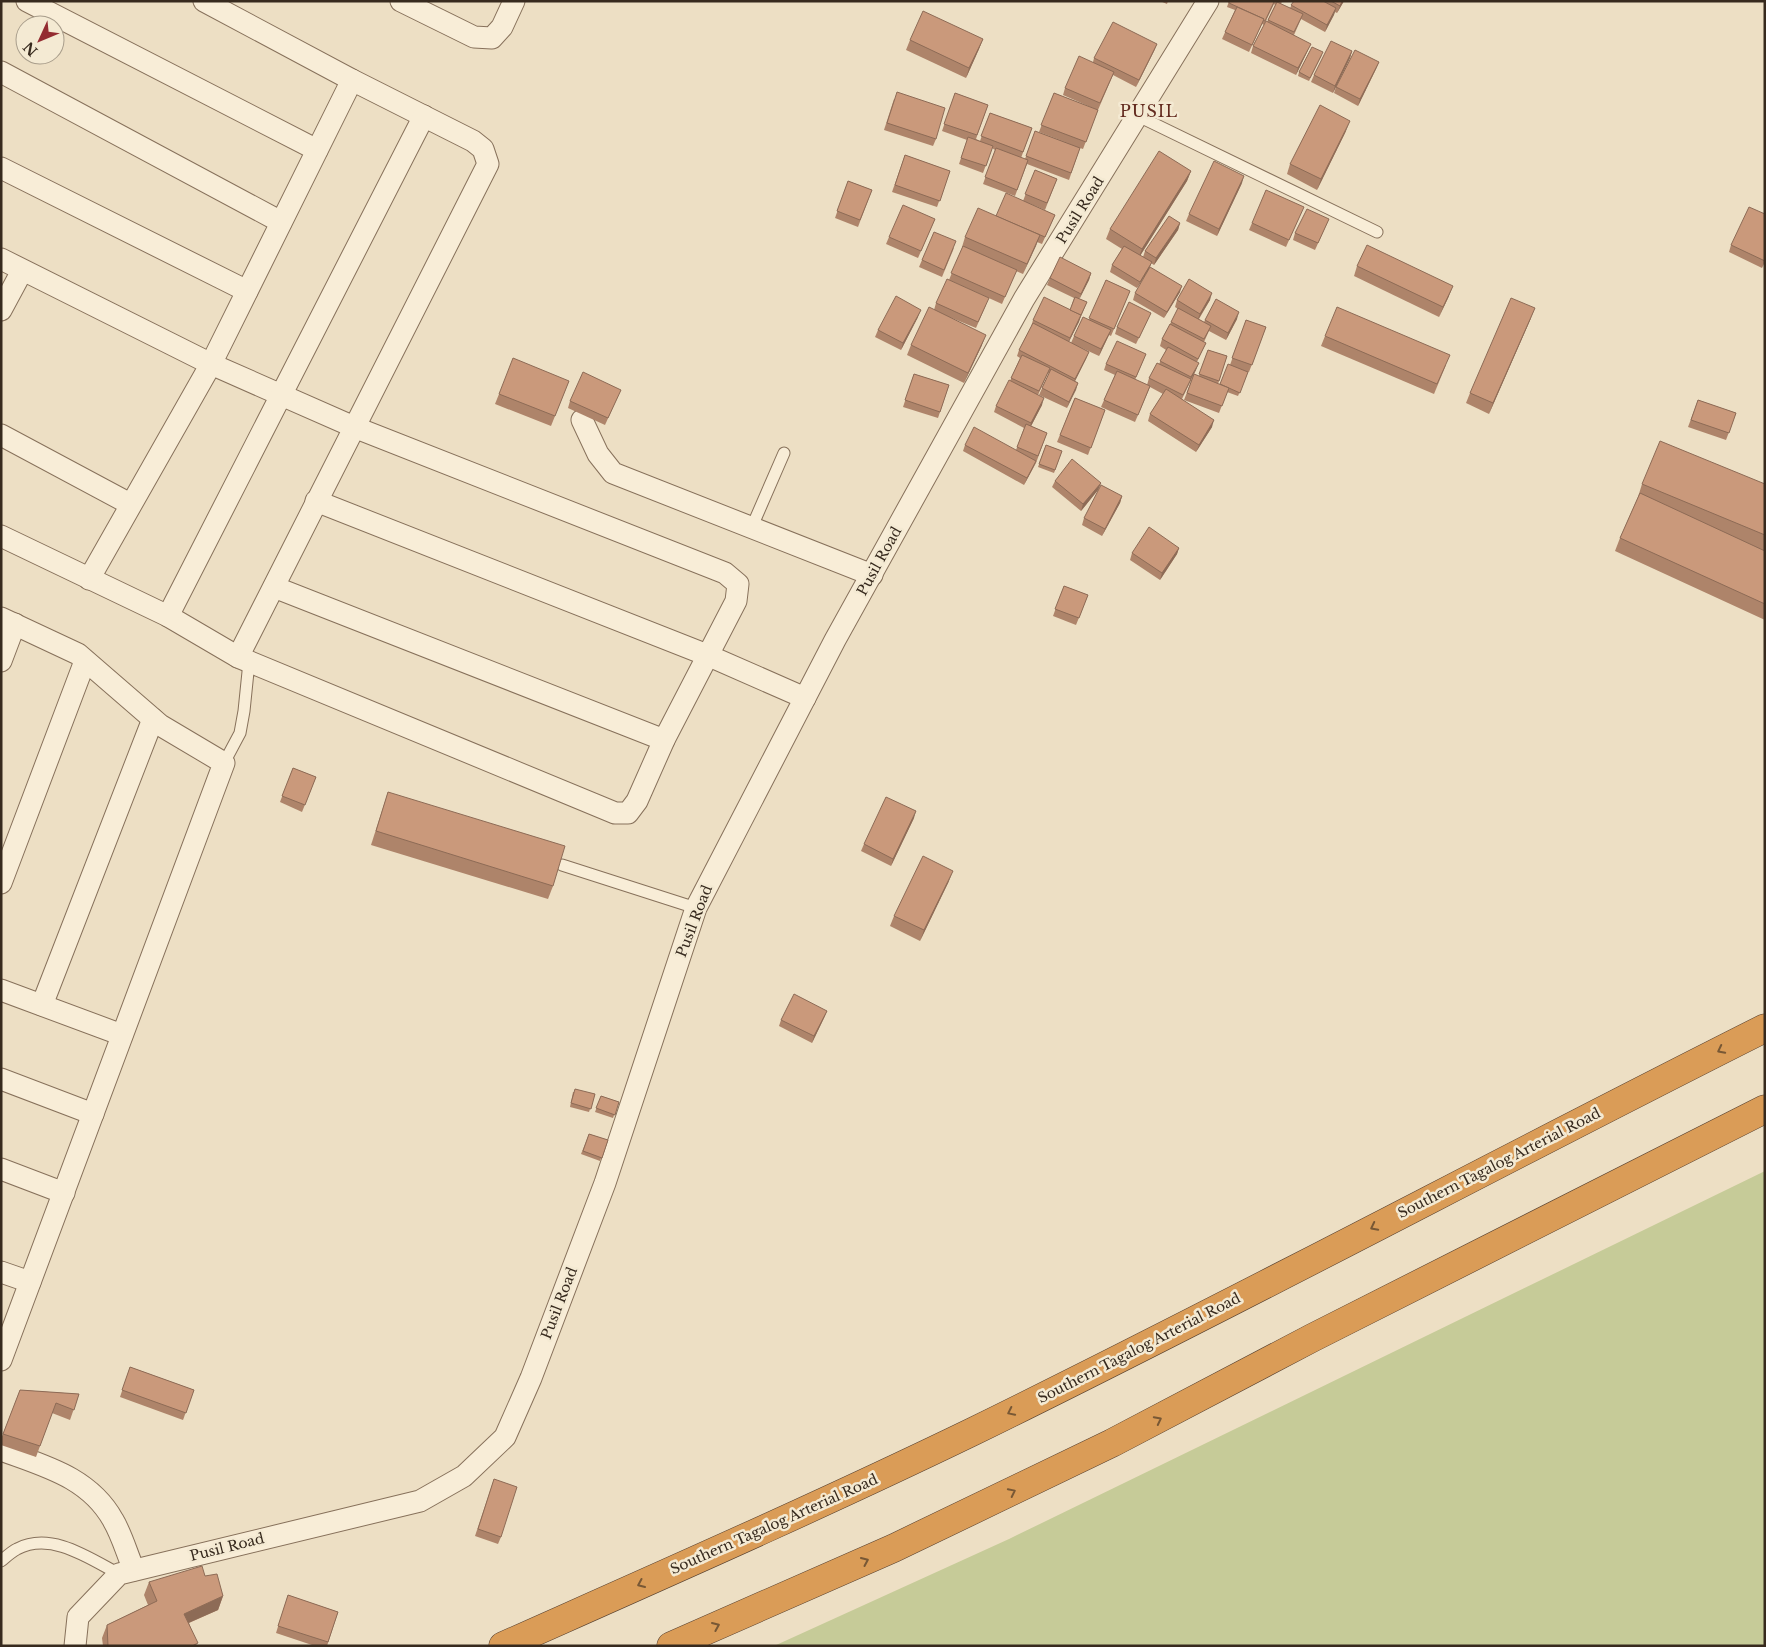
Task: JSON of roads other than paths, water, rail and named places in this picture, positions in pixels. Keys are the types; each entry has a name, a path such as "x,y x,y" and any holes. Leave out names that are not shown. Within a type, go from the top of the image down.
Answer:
{"highway":[{"name":"Southern Tagalog Arterial Road","path":"503,1646 814,1507 981,1427 1151,1343 1765,1028"},
{"path":"672,1646 894,1548 1104,1447 1312,1338 1765,1109"}],"street":[{"path":"27,1 317,150"},
{"path":"204,1 352,80 473,141 483,149 488,164 316,501 274,587 244,660"},
{"path":"401,1 425,7 474,37 492,38 502,27 514,1"},
{"name":"Pusil Road","path":"126,1572 420,1501 464,1476 505,1437 531,1378 605,1183 696,908 805,698 1024,299 1208,1"},
{"path":"1,72 281,222"},
{"path":"89,579 211,364 352,80"},
{"path":"168,616 424,116"},
{"path":"1,168 247,291"},
{"path":"1,260 211,364 354,427 725,573 738,584 736,601 664,740 637,801 628,813 615,813 244,660 168,616 1,536"},
{"path":"1,310 22,271"},
{"path":"582,420 598,454 614,472 751,529 872,576"},
{"path":"1,435 130,504"},
{"path":"316,501 707,656 805,698"},
{"path":"274,587 664,740"},
{"path":"1,661 8,621 78,654 153,718 224,763 1,1360"},
{"path":"1,883 85,661"},
{"path":"42,1005 153,718"},
{"path":"1,990 122,1035"},
{"path":"1,1079 93,1114"},
{"path":"1,1169 64,1193"},
{"path":"1,1272 30,1282"},
{"path":"1,1450 62,1472 90,1490 114,1520 126,1572 78,1618 76,1646"}],"lane":[{"path":"1138,116 1377,232"},
{"path":"751,529 784,453"},
{"path":"224,763 240,733 244,710 244,660"},
{"path":"562,865 696,908"},
{"path":"1,1561 16,1549 36,1543 52,1544 75,1551 126,1572"}],"district":[{"name":"PUSIL","path":"1149,111"}]}
